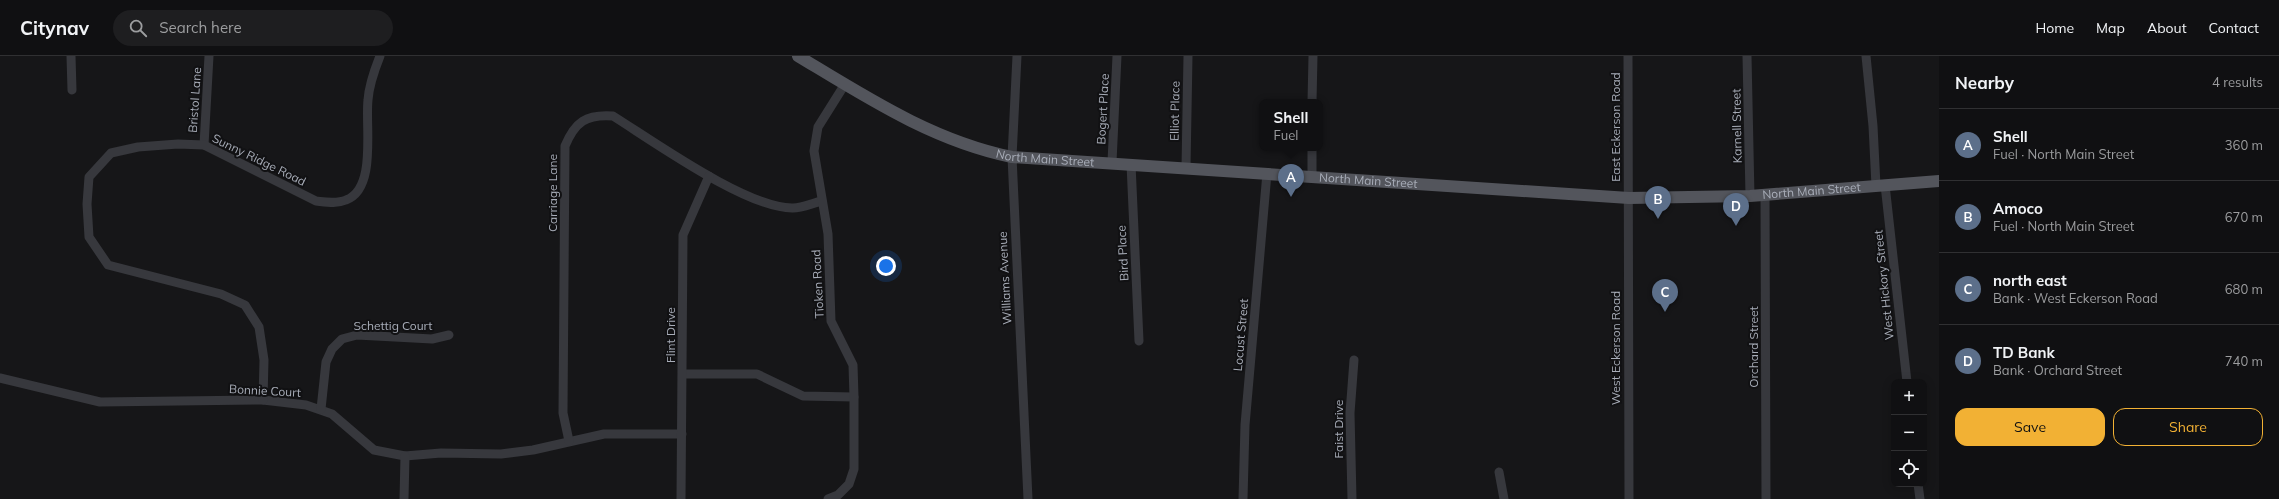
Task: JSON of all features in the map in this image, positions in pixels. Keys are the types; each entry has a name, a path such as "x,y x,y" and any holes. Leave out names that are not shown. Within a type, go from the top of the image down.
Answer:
{"main road":[{"name":"North Main Street","path":"798,56 845,84 938,135 981,150 1012,157 1312,175 1629,198 1750,196 1939,181"}],"street":[{"path":"71,56 72,90"},
{"name":"Bristol Lane","path":"204,145 209,56"},
{"name":"Sunny Ridge Road","path":"263,400 264,360 259,327 245,305 221,294 108,265 89,237 87,204 89,177 111,153 138,146 178,144 204,145 316,201 331,203 347,200 361,188 366,174 368,101 372,76 380,56"},
{"name":"Williams Avenue","path":"1017,56 1012,157 1028,499"},
{"name":"Bogert Place","path":"1112,162 1117,56"},
{"name":"Elliot Place","path":"1186,167 1188,56"},
{"path":"1312,99 1313,56"},
{"name":"East Eckerson Road","path":"1628,56 1629,198"},
{"name":"Karnell Street","path":"1748,56 1750,196"},
{"name":"West Hickory Street","path":"1866,56 1880,186 1907,379"},
{"name":"Tioken Road","path":"828,499 838,495 849,484 854,469 853,364 831,321 828,234 814,151 818,127 845,84"},
{"name":"Carriage Lane","path":"569,441 563,413 565,146 572,129 588,118 599,115 612,116 709,176 764,204 793,208 822,201"},
{"path":"1312,151 1312,175"},
{"name":"Bird Place","path":"1131,164 1139,341"},
{"name":"Locust Street","path":"1243,499 1245,425 1267,173"},
{"name":"Flint Drive","path":"681,499 683,235 709,176"},
{"name":"Orchard Street","path":"1766,195 1766,499"},
{"name":"West Eckerson Road","path":"1629,198 1629,499"},
{"name":"Schettig Court","path":"321,409 326,362 332,349 342,339 358,335 432,339 449,335"},
{"name":"Faist Drive","path":"1352,499 1350,413 1354,360"},
{"path":"683,374 756,374 803,396 854,397"},
{"name":"Bonnie Court","path":"0,378 100,402 263,400 306,405 332,414 374,450 406,456 442,453 501,454 604,434 682,434"},
{"path":"404,499 406,456"},
{"path":"1499,472 1504,499"},
{"path":"1918,487 1920,499"}],"place":[{"name":"Shell","path":"1291,197"},
{"name":"Amoco","path":"1658,219"},
{"name":"TD Bank","path":"1736,226"},
{"name":"north east","path":"1665,312"}]}
